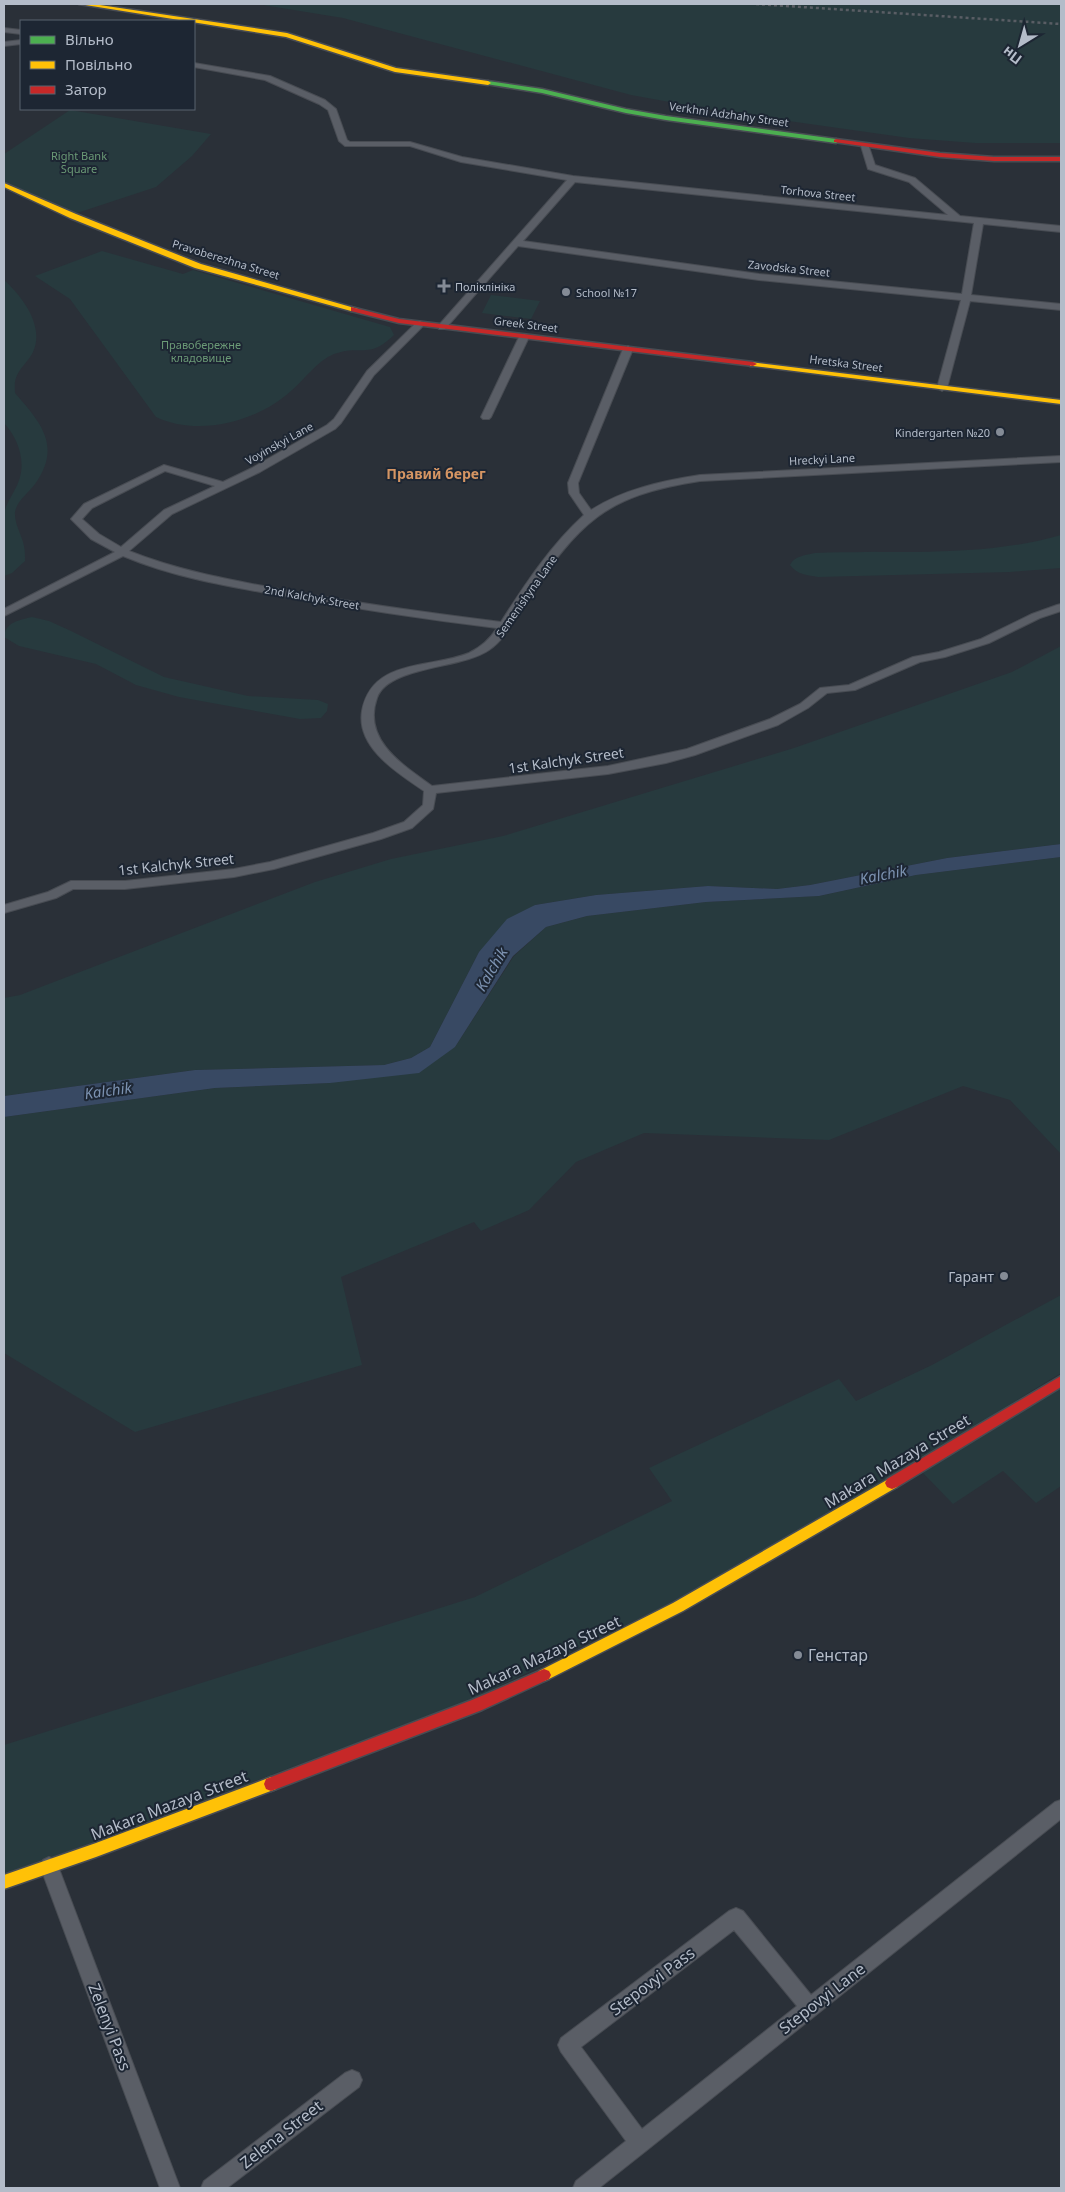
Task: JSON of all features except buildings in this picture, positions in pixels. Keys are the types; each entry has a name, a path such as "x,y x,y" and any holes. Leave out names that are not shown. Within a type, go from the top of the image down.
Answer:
{"street":[{"name":"Verkhni Adzhahy Street","path":"82,4 188,20"},
{"name":"Verkhni Adzhahy Street","path":"195,21 287,35 395,70 542,91 626,112 949,156 1061,159"},
{"path":"4,30 20,32"},
{"path":"4,44 20,42"},
{"path":"195,65 267,78 322,102 332,109 343,141 348,144 410,144 461,158 573,179"},
{"path":"865,146 871,167 912,180 958,218"},
{"path":"442,326 573,179"},
{"name":"Torhova Street","path":"573,179 1061,228"},
{"name":"Pravoberezhna Street","path":"4,185 73,216 198,266 382,317 420,324"},
{"path":"942,388 966,297 979,220"},
{"name":"Zavodska Street","path":"516,243 759,277 1061,308"},
{"name":"Greek Street","path":"420,324 628,349"},
{"name":"Voyinskyi Lane","path":"122,552 168,512 265,465 331,427 338,421 370,372 420,324"},
{"path":"486,417 524,337"},
{"path":"590,516 574,493 573,483 628,349"},
{"name":"Hretska Street","path":"628,349 1061,402"},
{"name":"Hreckyi Lane","path":"590,516 608,504 636,492 700,478 1061,459"},
{"name":"2nd Kalchyk Street","path":"223,485 164,468 97,501 79,513 76,519 103,542 122,552 178,572 261,589 506,626"},
{"name":"Semenishyna Lane","path":"430,790 383,756 372,738 367,720 372,695 376,687 391,677 466,658 477,653 494,640 506,626 515,608 564,542 590,516"},
{"path":"4,613 122,552"},
{"name":"1st Kalchyk Street","path":"4,909 52,895 71,885 125,885 234,873 270,866 377,836 408,825 418,818 429,806 430,790 608,770 666,759 690,752 790,714 804,706 824,690 851,688 917,659 941,655 985,641 1036,616 1061,607"},
{"name":"Makara Mazaya Street","path":"4,1882 463,1710 566,1665 678,1607 940,1456 1061,1381"},
{"name":"Stepovyi Lane","path":"582,2188 1061,1808"},
{"name":"Zelenyi Pass","path":"49,1866 170,2188"},
{"name":"Stepovyi Pass","path":"640,2143 568,2044 736,1917 810,2008"},
{"name":"Zelena Street","path":"211,2188 352,2080"}],"green space":[{"path":"257,4 1061,4 1061,143 975,143 909,138 725,112 631,95 343,18"},
{"name":"Right Bank Square","path":"70,110 211,134 192,156 156,187 71,215 19,193 4,184 4,154"},
{"name":"Правобережне кладовище","path":"102,251 183,274 193,270 390,327 394,335 378,347 344,351 328,357 277,402 244,418 208,426 172,423 156,417 70,299 35,276"},
{"path":"4,280 18,294 34,322 36,342 33,352 17,374 15,393 40,425 45,436 47,458 35,484 18,504 15,512 24,546 25,561 12,573 4,576 4,514 18,483 22,467 17,443 4,423"},
{"path":"491,295 540,301 531,319 482,313"},
{"path":"1061,535 1061,568 1010,572 818,577 799,573 790,565 797,558 815,553 970,550 1031,542"},
{"path":"32,617 49,621 71,631 164,677 248,696 318,700 328,704 327,711 321,718 300,719 179,697 136,685 96,664 19,646 4,637 10,625"},
{"path":"1061,646 1061,844 947,858 810,885 777,889 708,886 596,895 535,905 479,952 430,1047 411,1058 384,1065 195,1070 4,1096 4,998 20,995 315,882 391,859 503,836 794,748 1012,672"},
{"path":"1061,857 1061,1154 1010,1100 963,1086 829,1140 644,1133 576,1162 529,1210 481,1231 474,1222 341,1277 362,1365 135,1432 4,1353 4,1117 215,1088 330,1083 455,1047 514,956 546,927 587,916 706,902 819,896 916,875"},
{"path":"1061,1295 1061,1373 935,1451 674,1602 475,1698 94,1842 4,1874 4,1745 475,1597 672,1501 649,1468 839,1379 856,1401 932,1365"},
{"path":"1061,1387 1061,1486 1036,1503 1003,1471 953,1504 922,1472"}],"water":[{"name":"Kalchik","path":"1061,844 1061,857 916,875 819,896 706,902 587,916 546,927 513,956 455,1047 419,1073 330,1083 215,1088 4,1117 4,1096 195,1070 384,1065 411,1058 430,1047 479,952 507,919 535,905 596,895 708,886 777,889 810,885 947,858"}],"railway":[{"path":"756,4 1061,24"}],"traffic: fast":[{"path":"488,83 542,91 626,111 666,118 836,141"}],"traffic: slow":[{"path":"82,4 188,20"},
{"path":"195,21 287,35 395,70 488,83"},
{"path":"4,185 73,216 198,266 354,309"},
{"path":"753,364 1061,402"},
{"path":"544,1675 678,1607 892,1483"},
{"path":"4,1882 96,1850 271,1784"}],"traffic: jam":[{"path":"836,141 940,155 994,159 1061,159"},
{"path":"354,309 399,321 753,364"},
{"path":"892,1483 1061,1381"},
{"path":"271,1784 477,1705 544,1675"}],"place":[{"name":"Поліклініка","path":"444,286"},
{"name":"School №17","path":"566,292"},
{"name":"Kindergarten №20","path":"1000,432"},
{"name":"Гарант","path":"1004,1276"},
{"name":"Генстар","path":"798,1655"}],"district":[{"name":"Правий берег","path":"436,473"}]}
